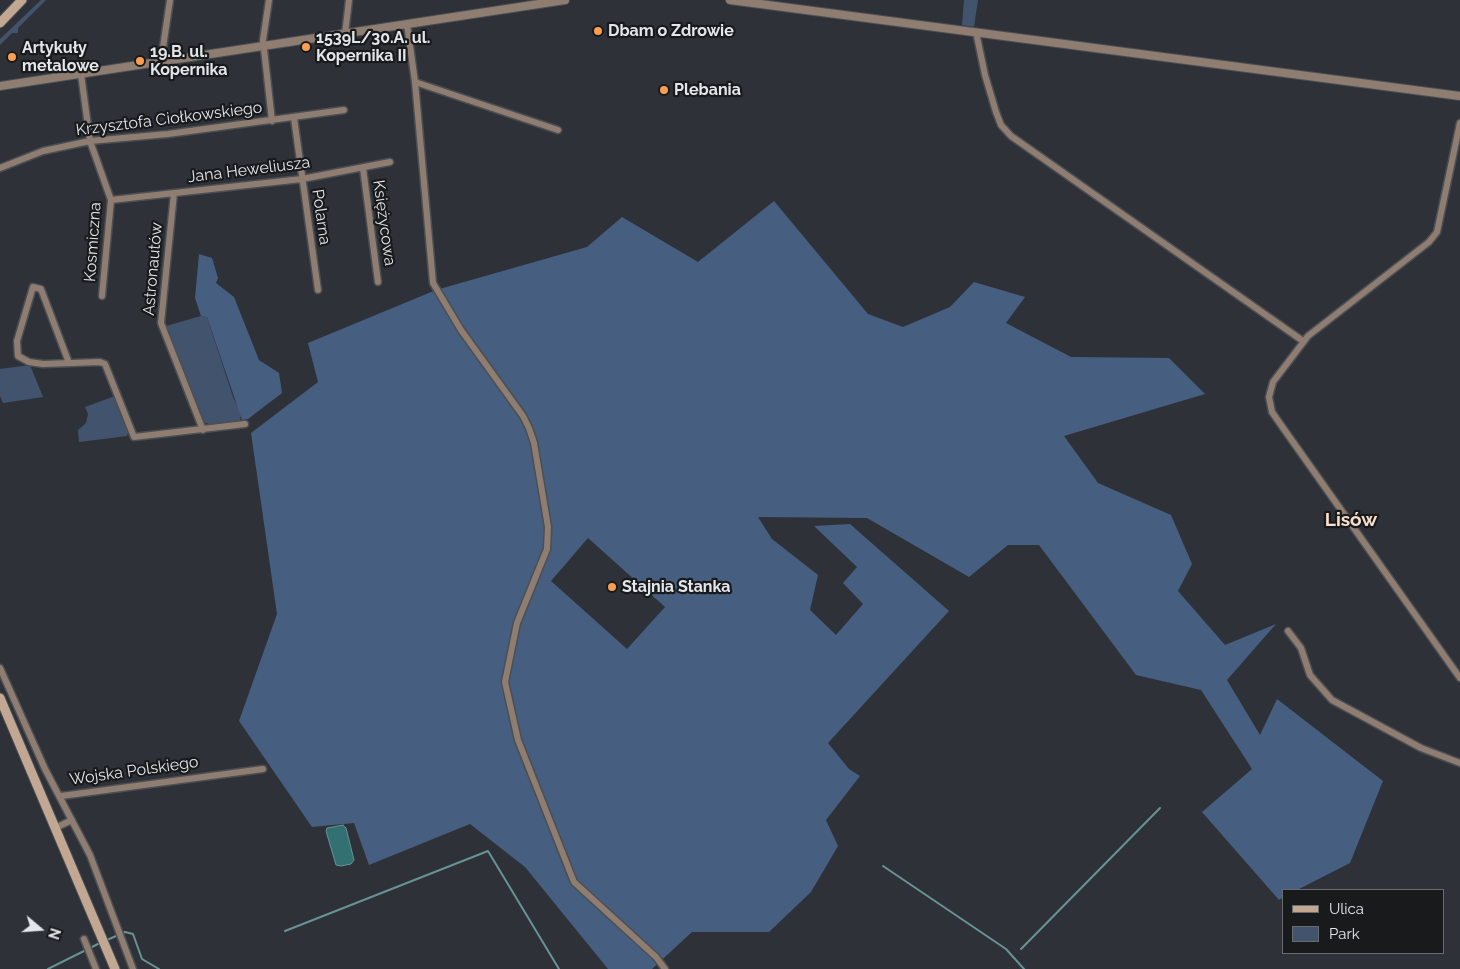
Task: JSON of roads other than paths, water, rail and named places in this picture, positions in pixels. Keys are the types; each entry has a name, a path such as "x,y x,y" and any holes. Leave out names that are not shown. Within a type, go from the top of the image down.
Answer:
{"main road":[{"path":"0,22 22,0"},
{"path":"0,698 115,969"}],"street":[{"path":"161,62 170,0"},
{"path":"269,0 264,46 272,121"},
{"path":"345,34 349,0"},
{"path":"0,86 565,0"},
{"path":"730,0 771,3 1460,96"},
{"path":"407,24 415,82 434,283 461,330 523,416 529,428 534,443 548,527 547,549 517,623 505,682 518,740 574,882 656,957 664,969"},
{"path":"976,32 998,119 1011,136 1303,341"},
{"name":"Kosmiczna","path":"81,74 90,141 112,200 102,296"},
{"path":"415,82 558,130"},
{"name":"Krzysztofa Ciołkowskiego","path":"0,168 43,151 90,141 272,121 344,110"},
{"name":"Polarna","path":"294,118 318,290"},
{"path":"1460,123 1442,217 1437,232 1429,242 1303,341 1271,388 1269,403 1272,412 1460,678"},
{"name":"Jana Heweliusza","path":"112,200 302,179 390,162"},
{"name":"Księżycowa","path":"362,168 378,282"},
{"name":"Astronautów","path":"174,193 161,323 203,430"},
{"path":"69,363 41,290 33,287 16,349 18,356 22,360 42,364 100,362 106,364 134,437 246,424"},
{"path":"1288,631 1301,648 1310,675 1332,700 1421,748 1460,763"},
{"name":"Wojska Polskiego","path":"0,668 42,762 61,796 263,769"},
{"path":"61,796 90,855 115,926 133,969"},
{"path":"55,828 72,820"},
{"path":"84,939 96,969"}],"waterway":[{"path":"1021,949 1160,808"},
{"path":"285,931 488,851 559,969"},
{"path":"883,866 1006,949 1024,969"},
{"path":"107,940 125,932 133,934 142,959 159,969"},
{"path":"48,969 100,943"}],"place":[{"name":"Dbam o Zdrowie","path":"598,31"},
{"name":"1539L/30.A. ul. Kopernika II","path":"306,47"},
{"name":"Artykuły metalowe","path":"12,57"},
{"name":"19.B. ul. Kopernika","path":"140,61"},
{"name":"Plebania","path":"664,90"},
{"name":"Stajnia Stanka","path":"612,587"}],"district":[{"name":"Lisów","path":"1351,520"}]}
